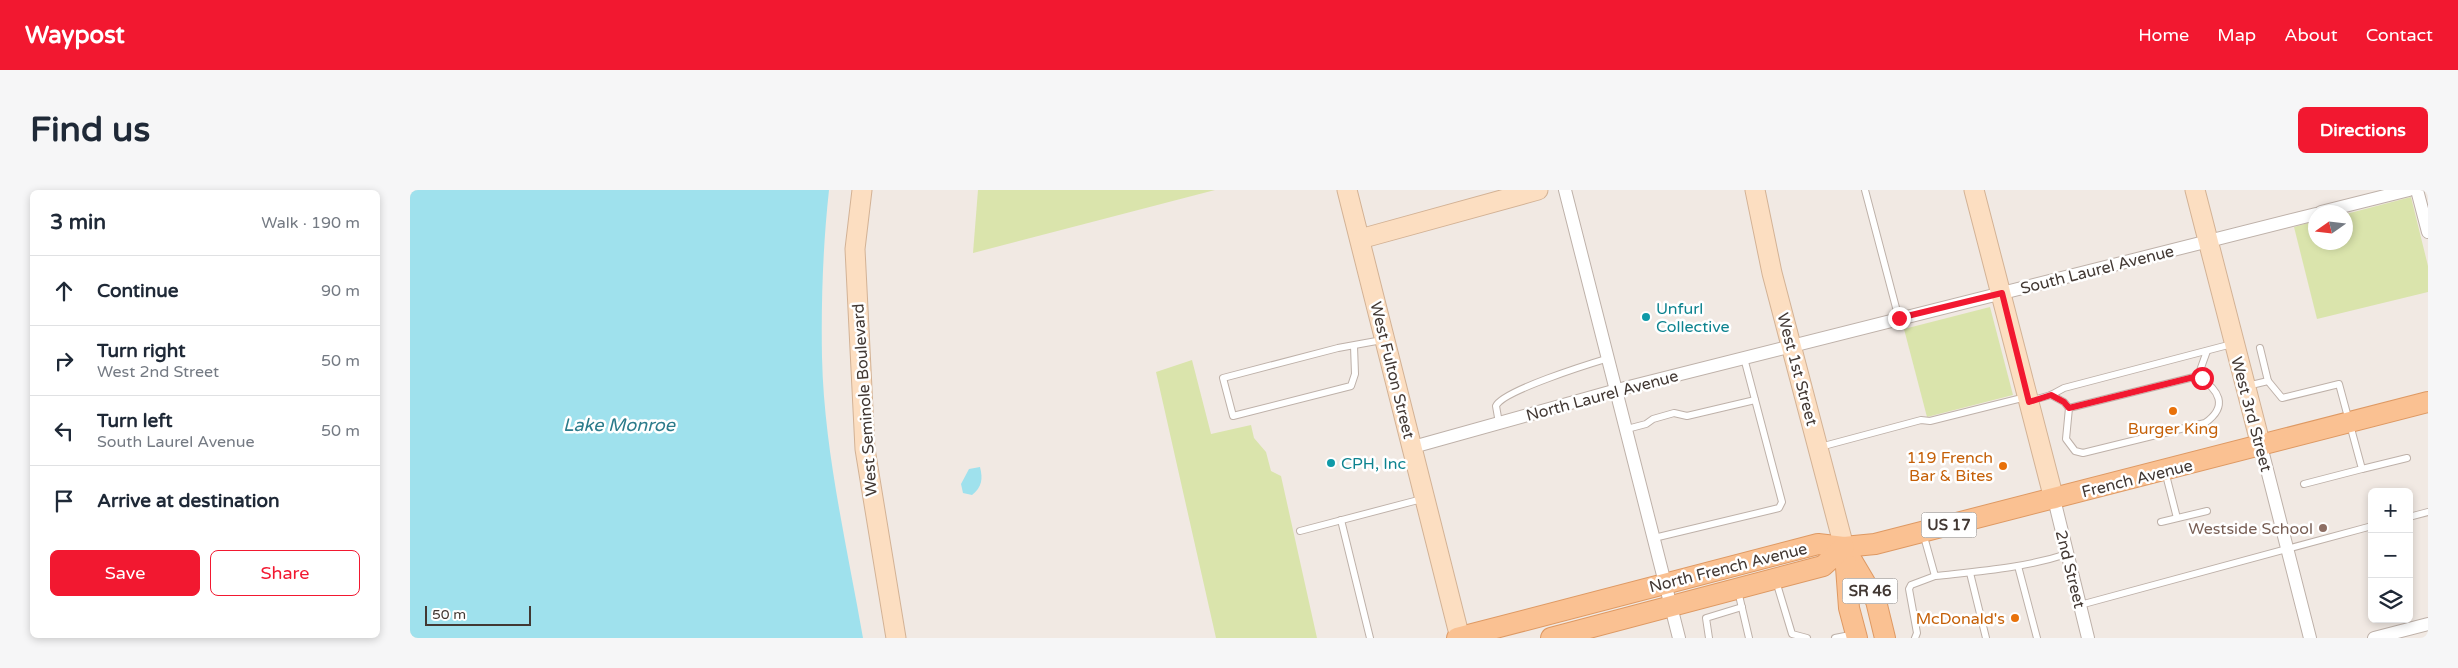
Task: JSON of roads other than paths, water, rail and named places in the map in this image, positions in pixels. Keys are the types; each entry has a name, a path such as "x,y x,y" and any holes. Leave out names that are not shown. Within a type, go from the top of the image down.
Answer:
{"main road":[{"name":"French Avenue","path":"1844,548 1874,544 1923,532 2428,402"},
{"name":"North French Avenue","path":"1459,638 1818,544 1844,548"},
{"name":"North French Avenue","path":"1551,638 1578,635 1673,607 1740,599 1775,579 1823,566 1844,548"},
{"name":"West 1st Street","path":"1844,548 1849,608 1856,636"},
{"name":"West 1st Street","path":"1844,548 1876,601 1885,638"}],"street":[{"name":"West Seminole Boulevard","path":"862,190 855,248 865,449 896,638"},
{"name":"West Fulton Street","path":"1347,190 1426,498 1459,638"},
{"path":"1360,239 1538,190"},
{"path":"1565,190 1673,607 1679,638"},
{"name":"West 1st Street","path":"1755,190 1791,347 1844,548"},
{"path":"1974,190 2054,499"},
{"name":"West 3rd Street","path":"2195,190 2310,638"},
{"path":"2349,205 2409,190"},
{"path":"2417,190 2428,232"},
{"name":"South Laurel Avenue","path":"1791,347 1899,318 2308,216"},
{"name":"North Laurel Avenue","path":"1413,447 1617,390 1791,347"},
{"name":"2nd Street","path":"2054,499 2088,638"},
{"path":"2374,638 2428,624"}],"lane":[{"path":"1865,190 1899,318"},
{"path":"1354,346 1355,374 1351,386 1233,416 1223,378 1354,346 1385,339"},
{"path":"1818,447 1921,420 1930,421 2051,395 2064,388 2234,344"},
{"path":"2260,348 2268,382 2282,398 2339,384 2362,469"},
{"path":"2198,376 2207,351"},
{"path":"1499,422 1496,406 1504,398 1564,372 1609,358"},
{"path":"1654,538 1779,508 1782,502 1744,358"},
{"path":"2051,395 2064,402 2069,408 2065,431 2066,439 2075,451 2083,453 2196,426 2214,417 2219,411 2218,397 2213,388 2198,376"},
{"path":"2069,408 2198,376"},
{"path":"2246,386 2268,382"},
{"path":"1627,429 1646,424 1653,418 1674,413 1687,416 1755,400"},
{"path":"2304,484 2407,458"},
{"path":"2165,471 2177,518"},
{"path":"1300,531 1426,498"},
{"path":"2161,522 2207,511"},
{"path":"2413,516 2428,512"},
{"path":"1340,520 1370,638"},
{"path":"2080,605 2368,527"},
{"path":"1923,532 1935,576"},
{"path":"1915,638 1917,633 1909,590 1911,585 1935,576 2018,566 2067,554"},
{"path":"2018,566 2036,638"},
{"path":"1970,573 1986,638"},
{"path":"1775,579 1792,634 1807,638"},
{"path":"1708,638 1706,618 1740,599 1749,638"},
{"path":"1835,638 1856,636"}],"water":[{"name":"Lake Monroe","path":"410,190 829,190 822,294 824,392 837,498 863,638 410,638"},
{"path":"980,467 980,486 972,495 963,493 961,484 969,469"}],"place":[{"name":"Unfurl Collective","path":"1646,317"},
{"name":"Burger King","path":"2173,411"},
{"name":"CPH, Inc","path":"1331,463"},
{"name":"119 French Bar & Bites","path":"2003,466"},
{"name":"Westside School","path":"2323,528"},
{"name":"McDonald's","path":"2015,618"}]}
